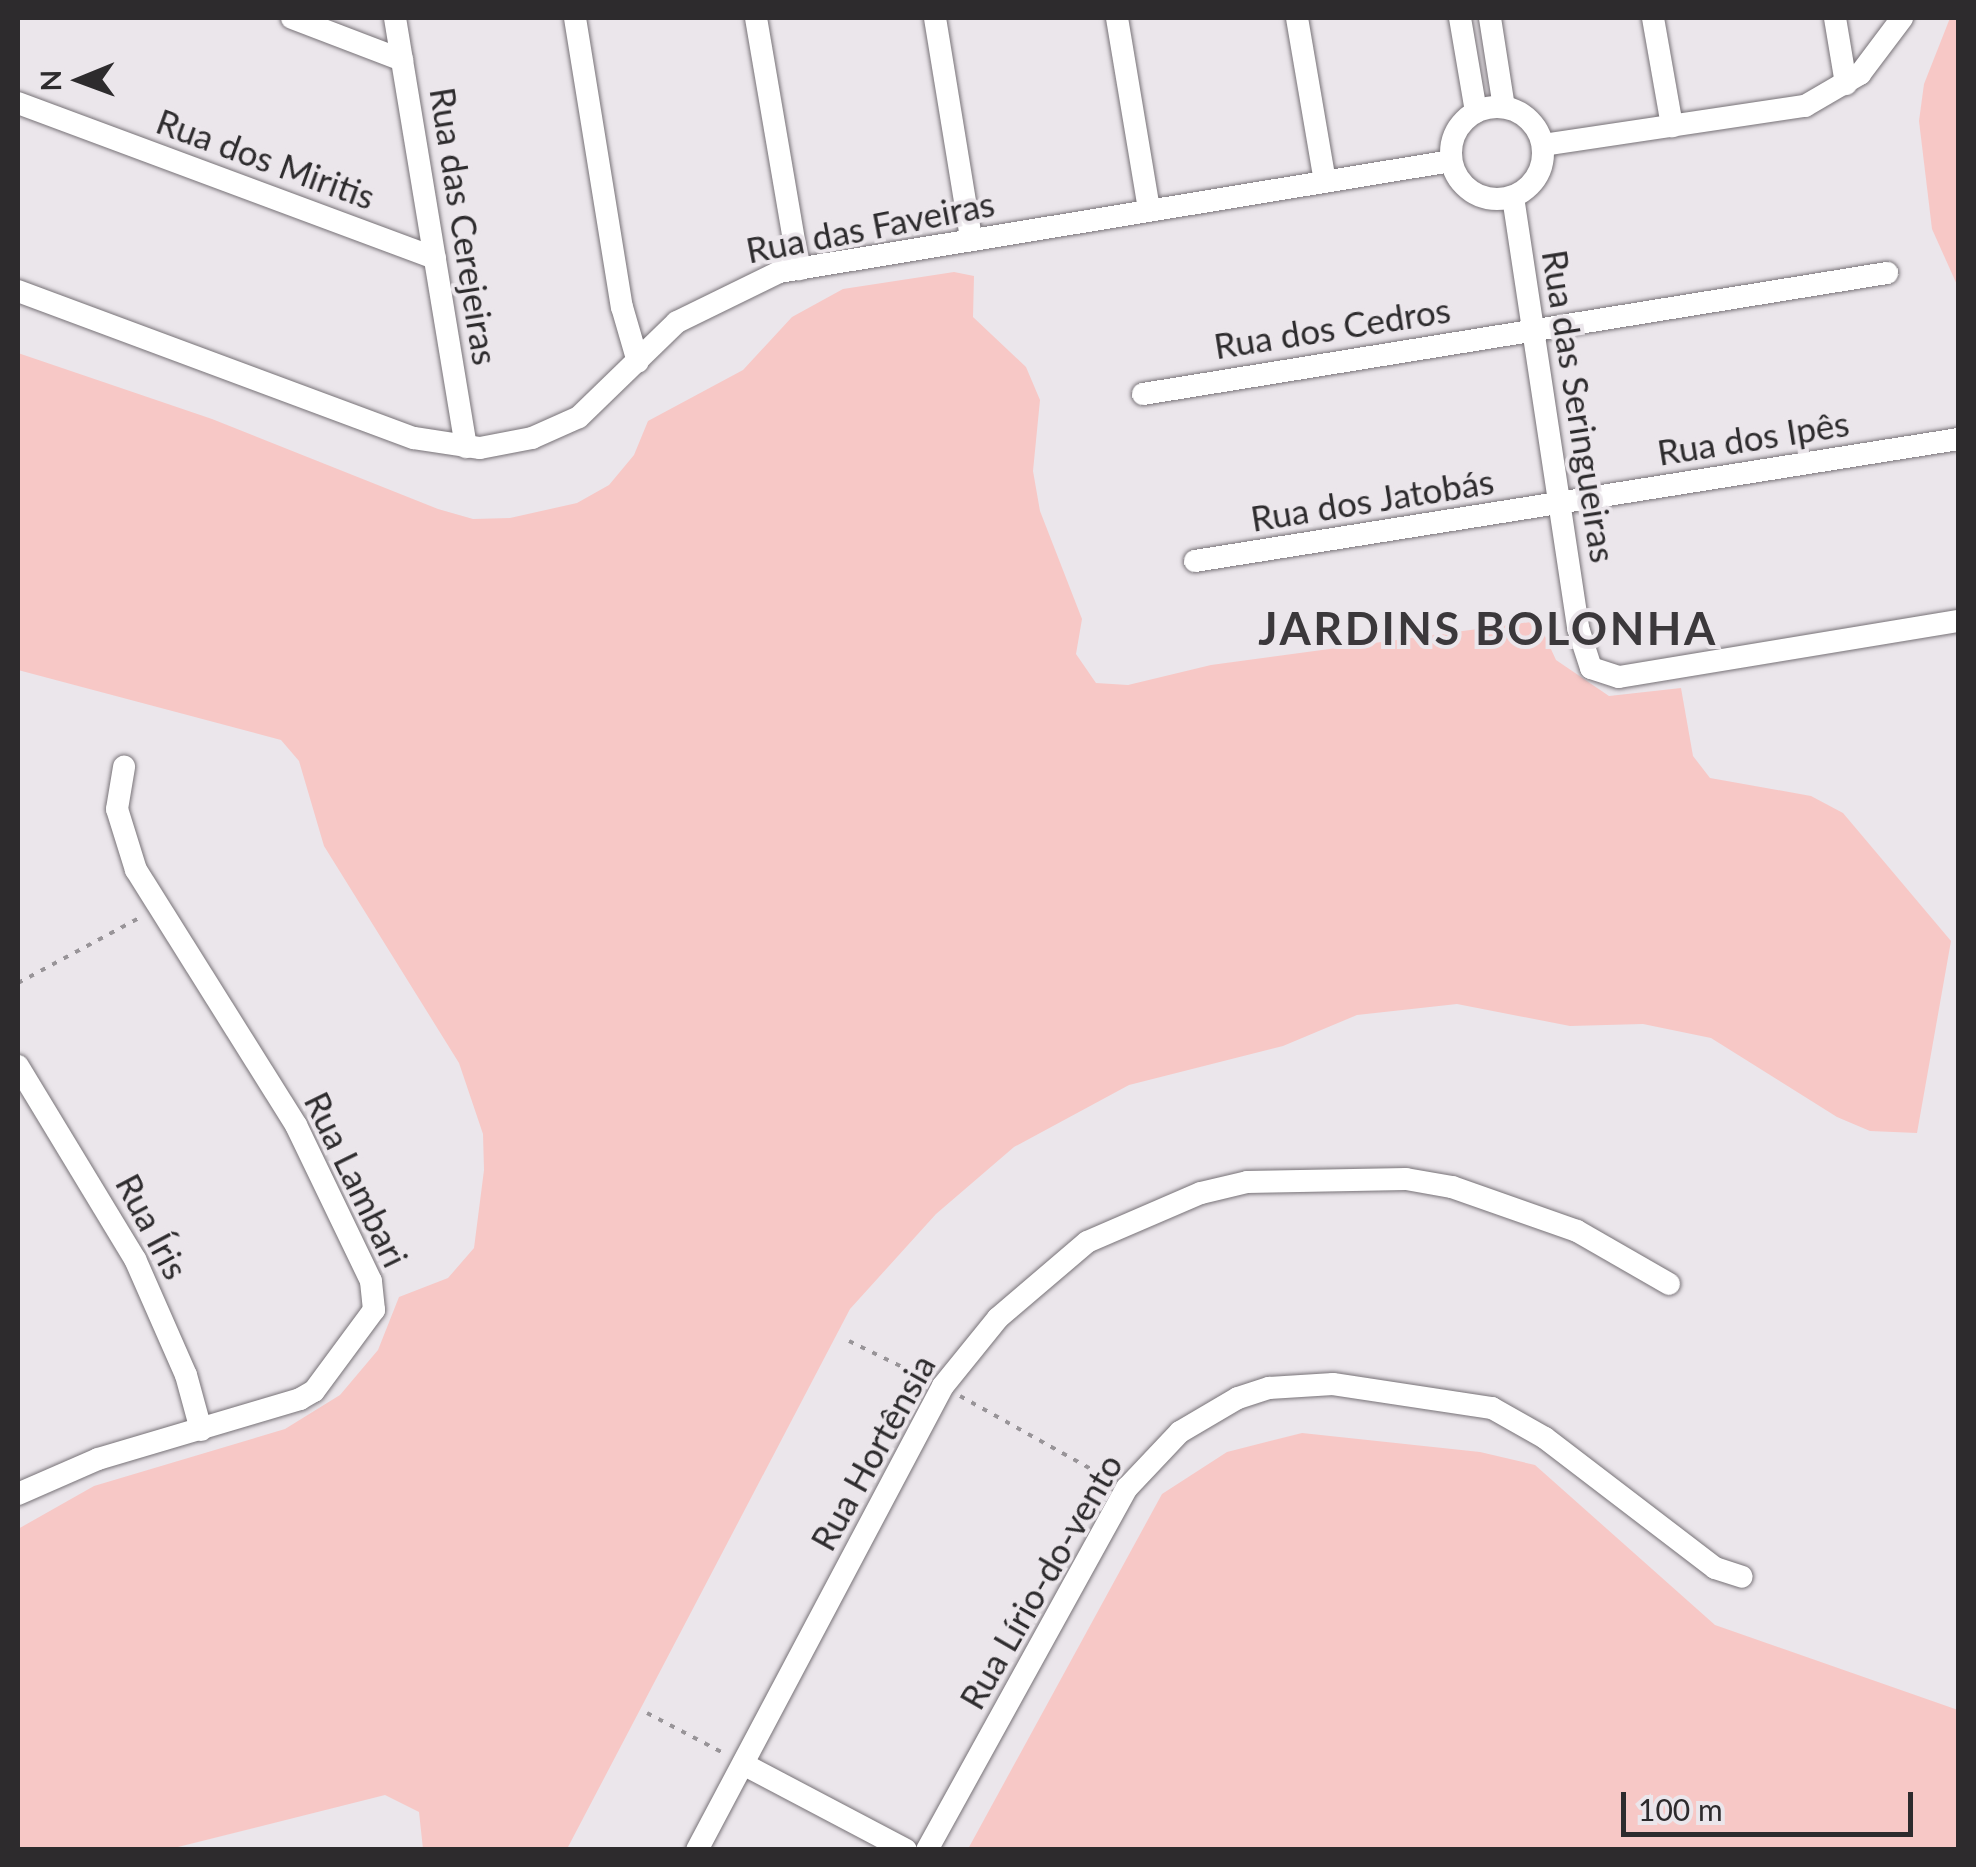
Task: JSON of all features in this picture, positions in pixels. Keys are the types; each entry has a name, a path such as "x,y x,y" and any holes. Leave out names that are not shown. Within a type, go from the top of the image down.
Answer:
{"street":[{"path":"292,18 402,60"},
{"name":"Rua das Cerejeiras","path":"395,18 466,446"},
{"path":"575,18 638,362"},
{"path":"756,18 798,269"},
{"path":"935,18 971,239"},
{"path":"1117,18 1149,210"},
{"path":"1298,18 1324,182"},
{"path":"1460,18 1476,112"},
{"path":"1490,18 1504,107"},
{"path":"1653,18 1672,126"},
{"path":"1835,18 1846,84"},
{"path":"1543,146 1805,106 1846,84 1884,48 1902,18"},
{"name":"Rua dos Miritis","path":"18,103 435,258"},
{"path":"1504,107 1530,120 1543,146 1538,177 1513,197 1481,197 1467,189 1451,161 1456,133 1476,112 1504,107"},
{"name":"Rua das Faveiras","path":"18,291 414,438 466,446 508,444 555,429 602,399 638,362 706,304 798,269 1451,161"},
{"name":"Rua das Seringueiras","path":"1513,197 1583,652 1591,668 1606,675 1958,622"},
{"name":"Rua dos Cedros","path":"1143,394 1886,273"},
{"name":"Rua dos Ipês","path":"1560,505 1958,438"},
{"name":"Rua dos Jatobás","path":"1195,561 1560,505"},
{"name":"Rua Lambari","path":"18,1494 98,1458 283,1408 314,1391 366,1327 375,1294 296,1125 136,870 117,809 124,767"},
{"name":"Rua Íris","path":"18,1066 135,1259 186,1375 201,1430"},
{"name":"Rua Hortênsia","path":"696,1850 943,1386 998,1318 1087,1242 1200,1193 1247,1182 1356,1178 1452,1188 1577,1231 1669,1284"},
{"name":"Rua Lírio-do-vento","path":"927,1850 1127,1488 1180,1432 1270,1388 1333,1384 1432,1395 1515,1419 1715,1568 1742,1577"},
{"path":"743,1764 906,1850"}],"path":[{"path":"18,983 158,908"},
{"path":"849,1341 943,1386 1127,1488"},
{"path":"646,1713 743,1764"}],"shaded area":[{"path":"1950,18 1958,18 1958,287 1932,229 1919,121 1924,84"},
{"path":"954,272 974,276 973,317 1026,367 1040,400 1033,471 1040,511 1082,619 1076,654 1096,683 1128,685 1211,665 1538,621 1556,660 1609,696 1681,688 1693,756 1710,778 1811,796 1843,813 1951,941 1917,1133 1870,1131 1837,1117 1711,1038 1643,1024 1570,1026 1457,1004 1357,1015 1283,1046 1129,1085 1014,1147 936,1214 850,1309 567,1849 423,1849 419,1812 385,1795 170,1849 18,1849 18,1529 94,1486 285,1429 340,1395 378,1350 399,1297 448,1278 474,1248 484,1170 483,1134 459,1063 324,846 299,761 281,740 18,670 18,353 212,419 438,509 473,519 510,518 577,503 609,485 634,455 648,421 743,370 792,317 843,289"},
{"path":"1302,1433 1480,1452 1535,1465 1715,1625 1958,1710 1958,1849 968,1849 1162,1494 1227,1452"}],"district":[{"name":"JARDINS BOLONHA","path":"1488,629"}]}
